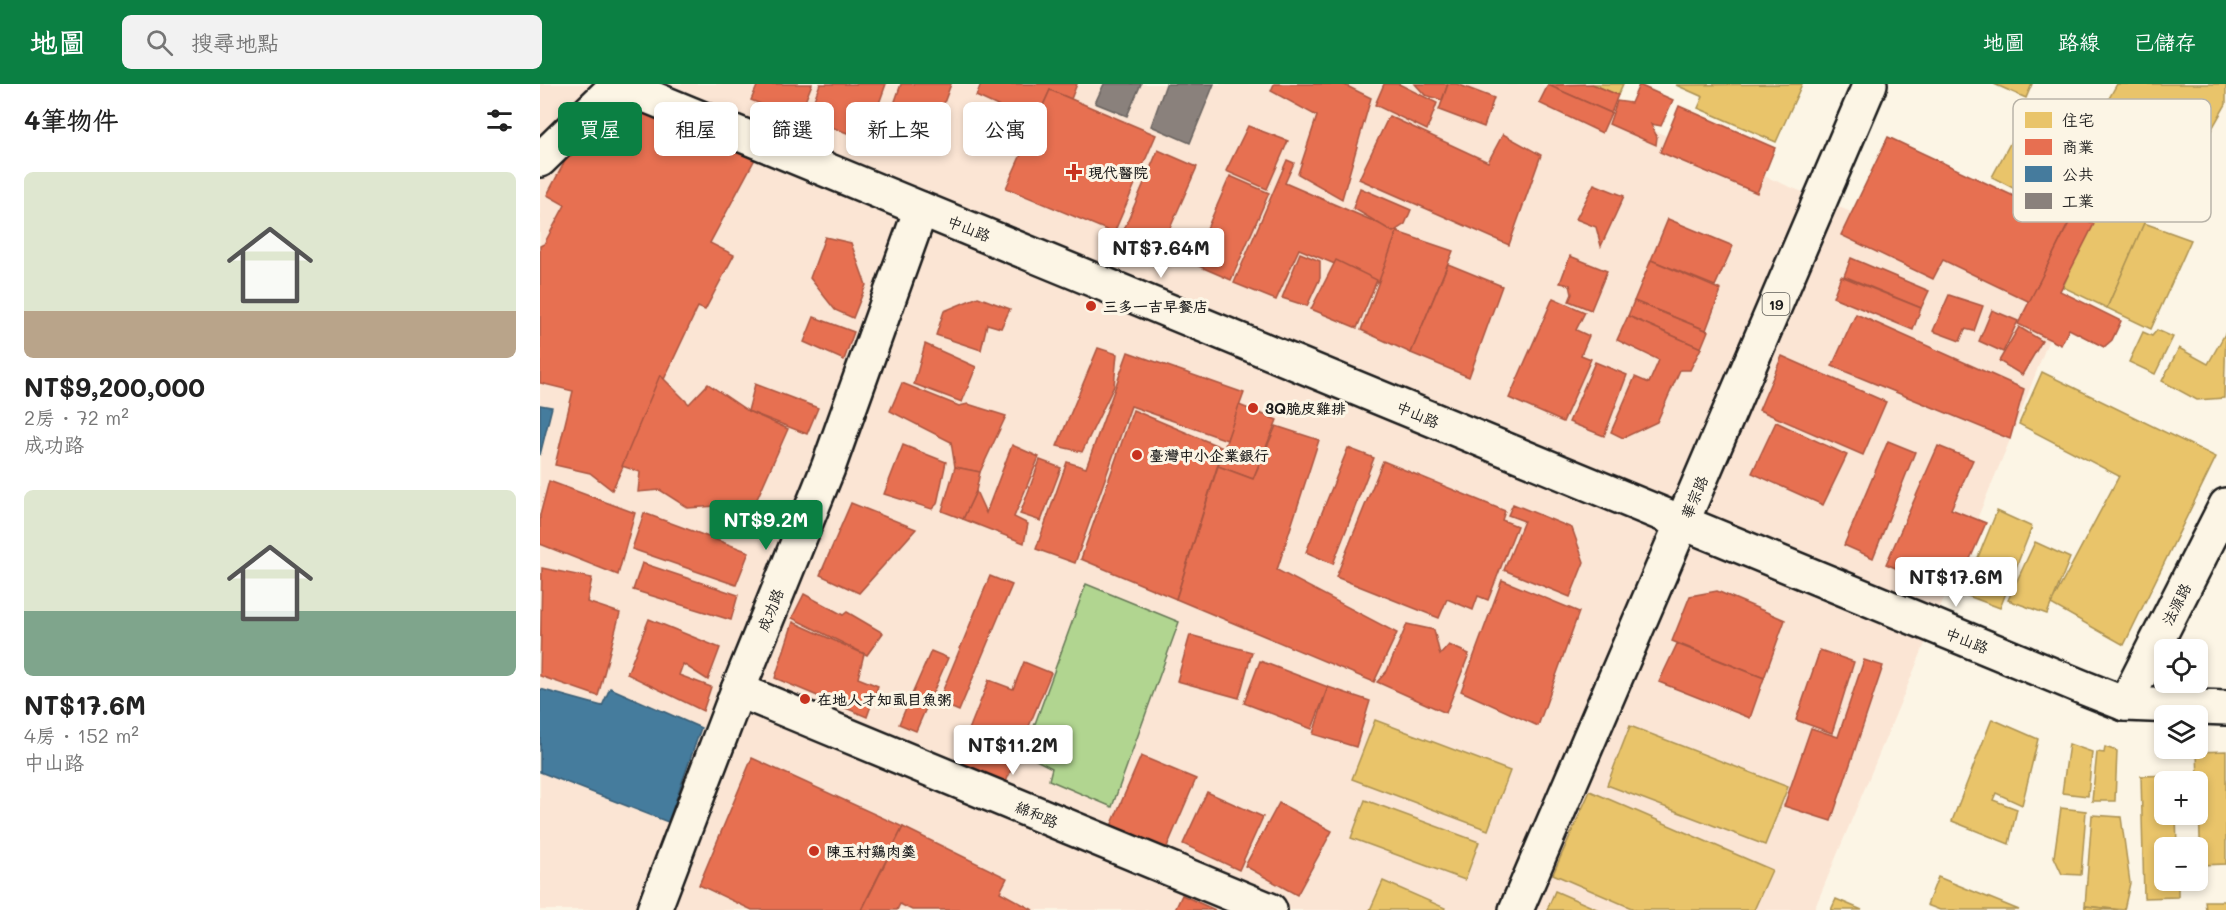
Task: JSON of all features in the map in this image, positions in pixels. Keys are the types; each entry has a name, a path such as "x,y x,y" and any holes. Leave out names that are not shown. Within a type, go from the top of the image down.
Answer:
{"main road":[{"name":"中山路","path":"618,84 2125,704 2226,708"},
{"path":"540,160 618,84"},
{"name":"華宗路","path":"1516,910 1870,84"},
{"name":"成功路","path":"654,910 738,690 828,468 921,208"},
{"name":"法源路","path":"2125,704 2226,505"},
{"name":"綿和路","path":"738,690 1270,910"}],"shaded area":[{"path":"540,84 1541,84 2064,300 2012,435 1814,910 540,910"}],"green space":[{"path":"1086,584 1179,622 1112,807 1049,780 1052,768 1024,754"}],"building: 住宅":[{"path":"1592,84 1623,84 1618,95"},
{"path":"1802,84 1776,142 1698,108 1703,97 1676,85"},
{"path":"1994,84 2032,84 2026,98"},
{"path":"2117,84 2226,84 2226,104 2211,130 2211,99 2109,99"},
{"path":"2013,138 2013,188 1992,177"},
{"path":"2089,222 2145,222 2107,308 2063,287 2090,225"},
{"path":"2144,223 2191,240 2151,329 2107,308"},
{"path":"2157,330 2173,337 2155,374 2129,362 2143,332 2152,336"},
{"path":"2226,332 2224,398 2197,400 2162,381 2179,348 2208,364"},
{"path":"2042,372 2216,457 2124,645 2051,604 2119,476 2019,424"},
{"path":"1997,511 2032,527 2000,608 1963,594"},
{"path":"2035,542 2070,558 2047,614 2008,600"},
{"path":"1992,719 2038,739 2022,805 1996,793 1993,800 2017,809 2009,844 1952,821"},
{"path":"1375,720 1510,771 1488,830 1352,779"},
{"path":"1630,726 1788,787 1765,845 1607,785"},
{"path":"2069,744 2092,752 2088,796 2062,793"},
{"path":"2105,747 2117,751 2115,801 2092,801 2097,752 2104,753"},
{"path":"2226,751 2226,864 2208,865 2208,837 2200,837 2200,825 2208,825 2208,771 2198,771 2197,759 2208,759 2208,752"},
{"path":"2141,776 2154,776 2154,825 2176,825 2177,837 2154,837 2154,891 2178,891 2178,897 2144,898"},
{"path":"1590,791 1772,870 1754,910 1636,910 1553,874"},
{"path":"1365,800 1479,842 1465,880 1351,838"},
{"path":"2061,808 2086,811 2081,875 2062,874 2054,857"},
{"path":"2092,815 2121,817 2130,883 2124,910 2085,906"},
{"path":"1938,877 2019,910 1940,910 1927,905"},
{"path":"1383,881 1445,908 1444,910 1370,910"},
{"path":"1555,891 1599,910 1547,910"},
{"path":"1836,899 1862,910 1831,910"},
{"path":"2205,901 2226,901 2226,910 2206,910"},
{"path":"2085,906 2118,910 2085,910"}],"building: 商業":[{"path":"606,84 654,107 654,156 738,156 738,148 756,157 710,243 734,255 705,310 698,307 612,490 590,473 555,465 573,391 540,383 540,246 544,244 565,205 547,195 568,156 642,156 642,102 596,102"},
{"path":"758,84 812,84 805,102 756,102 751,100"},
{"path":"820,84 886,84 880,102 846,102 846,133 834,128 834,102 813,102"},
{"path":"901,84 951,84 944,102 895,102"},
{"path":"981,84 1077,84 1071,99 1050,90 1045,102 989,102 976,96"},
{"path":"1274,84 1343,84 1371,98 1342,199 1298,174 1317,116 1271,91"},
{"path":"1384,84 1399,84 1437,103 1427,130 1375,105"},
{"path":"1415,84 1448,84 1442,100 1425,95"},
{"path":"1448,84 1457,84 1494,98 1484,127 1439,110"},
{"path":"1592,84 1618,95 1611,113 1548,85"},
{"path":"1548,85 1611,113 1602,133 1539,103"},
{"path":"1639,85 1673,100 1661,126 1651,124 1657,137 1656,145 1609,124 1617,101 1631,103"},
{"path":"1050,90 1156,135 1114,233 1006,188 1020,156 1047,156 1047,102 1045,102"},
{"path":"1679,106 1775,148 1757,193 1660,152"},
{"path":"1389,116 1488,162 1503,134 1541,155 1509,245 1359,179"},
{"path":"1248,126 1288,141 1267,189 1226,171"},
{"path":"1888,137 2013,196 2013,222 2069,222 2030,302 1943,260 1933,279 1841,235"},
{"path":"1158,150 1197,167 1163,244 1141,257 1117,246"},
{"path":"1287,160 1294,163 1285,183 1401,233 1380,283 1299,249 1276,300 1234,283"},
{"path":"1230,176 1269,193 1231,280 1192,263"},
{"path":"1594,184 1624,196 1601,246 1596,227 1576,219"},
{"path":"1360,188 1411,210 1405,224 1393,232 1353,208"},
{"path":"1668,219 1733,246 1715,286 1651,260"},
{"path":"2069,222 2094,224 2060,291 2121,321 2112,340 2104,347 2069,329 2061,345 2018,324"},
{"path":"1397,232 1453,251 1411,353 1361,330"},
{"path":"825,237 851,243 866,285 853,318 835,310 810,278"},
{"path":"1300,253 1320,261 1320,278 1307,306 1282,298"},
{"path":"1570,256 1607,271 1591,310 1569,301 1572,294 1570,285 1560,283"},
{"path":"1851,258 1929,291 1921,308 1844,276"},
{"path":"1336,260 1377,280 1357,328 1311,309"},
{"path":"1651,260 1721,290 1706,330 1634,301"},
{"path":"1448,264 1502,286 1469,377 1411,353"},
{"path":"1841,276 1921,308 1913,330 1833,297"},
{"path":"1949,295 1983,306 1974,331 1965,329 1960,341 1933,331"},
{"path":"978,297 1010,309 1001,328 987,324 981,350 936,335 944,311"},
{"path":"1553,298 1585,312 1576,330 1589,336 1581,355 1591,359 1563,422 1509,398"},
{"path":"1634,301 1708,331 1701,348 1628,316"},
{"path":"1992,310 2018,321 2003,352 1979,341"},
{"path":"1856,314 2024,389 2010,439 1832,366"},
{"path":"1628,316 1701,348 1690,370 1680,370 1657,422 1623,438 1611,432 1635,377 1649,383 1659,360 1617,340"},
{"path":"814,317 854,332 844,360 804,342"},
{"path":"2019,327 2042,341 2022,375 1999,361"},
{"path":"925,344 976,367 962,402 914,384"},
{"path":"1098,348 1117,354 1114,386 1082,452 1057,446"},
{"path":"1128,352 1244,393 1227,440 1131,406 1075,563 1036,549 1067,462 1086,468"},
{"path":"1782,356 1886,402 1863,455 1759,410"},
{"path":"1595,362 1627,375 1604,436 1569,422"},
{"path":"660,375 689,404 708,384 748,411 788,429 745,526 717,506 688,508 660,490 638,492 640,472 622,466"},
{"path":"902,383 959,406 968,404 1006,416 980,472 955,467 951,442 890,411"},
{"path":"755,384 818,408 807,434 748,411"},
{"path":"1239,405 1277,420 1253,479 1218,466"},
{"path":"1133,410 1223,448 1176,599 1081,559"},
{"path":"1776,422 1847,455 1823,505 1752,473"},
{"path":"1276,426 1319,440 1277,570 1397,633 1374,682 1176,599 1218,466 1253,479"},
{"path":"1888,441 1915,452 1873,558 1844,545"},
{"path":"903,445 946,462 937,504 932,509 884,494"},
{"path":"1012,445 1039,457 1014,517 1028,524 1024,543 963,519 976,491 986,513"},
{"path":"1938,446 1973,460 1951,509 1986,523 1955,593 1886,564"},
{"path":"1348,448 1374,458 1333,564 1306,552"},
{"path":"1040,460 1061,468 1041,521 1020,514"},
{"path":"1383,461 1505,511 1502,520 1517,526 1488,600 1478,596 1473,610 1447,599 1439,618 1336,577"},
{"path":"955,467 980,472 976,491 963,519 942,511"},
{"path":"549,481 635,513 618,575 540,544 540,515"},
{"path":"851,503 916,529 859,593 820,575"},
{"path":"1513,504 1572,528 1584,562 1570,597 1504,570 1524,521 1508,515"},
{"path":"644,513 749,552 736,585 632,549"},
{"path":"642,563 738,595 731,620 633,590"},
{"path":"542,568 592,578 587,602 620,613 598,696 540,676"},
{"path":"990,576 1012,585 959,711 938,702"},
{"path":"1502,580 1579,612 1538,726 1461,691"},
{"path":"1717,591 1785,620 1764,678 1672,641 1690,596"},
{"path":"804,594 843,615 847,612 883,633 867,655 792,618"},
{"path":"649,619 720,648 708,680 683,664 679,675 711,687 703,711 627,674"},
{"path":"793,622 864,654 858,678 878,686 867,717 775,678"},
{"path":"1407,624 1434,630 1440,655 1449,645 1469,654 1446,713 1377,682 1387,671"},
{"path":"1190,635 1252,652 1239,698 1177,681"},
{"path":"1677,644 1764,678 1750,718 1659,682"},
{"path":"1820,650 1854,662 1832,733 1796,720"},
{"path":"931,651 948,658 916,731 899,724"},
{"path":"1864,660 1883,666 1831,821 1784,806 1811,728 1838,737"},
{"path":"1260,661 1328,687 1312,729 1244,703"},
{"path":"1024,662 1051,673 1006,782 956,762 989,680 1013,689"},
{"path":"1328,687 1370,701 1356,747 1313,734"},
{"path":"1141,756 1196,779 1166,849 1111,826"},
{"path":"752,758 903,827 861,910 752,910 699,885"},
{"path":"1207,792 1263,817 1239,870 1183,844"},
{"path":"1279,803 1332,831 1297,895 1245,866"},
{"path":"903,827 1007,878 1000,892 1033,910 912,910 900,904 897,910 862,910"},
{"path":"1182,895 1215,910 1175,910"}],"building: 公共":[{"path":"540,405 552,407 540,455"},
{"path":"610,688 701,728 668,822 540,772 540,689 602,706"}],"building: 工業":[{"path":"1104,84 1141,84 1127,116 1095,103"},
{"path":"1166,84 1214,84 1190,143 1151,126"}],"place":[{"name":"現代醫院","path":"1074,172"},
{"name":"三多一吉早餐店","path":"1091,306"},
{"name":"3Q脆皮雞排","path":"1253,408"},
{"name":"臺灣中小企業銀行","path":"1137,455"},
{"name":"在地人才知虱目魚粥","path":"805,699"},
{"name":"陳玉村鷄肉羮","path":"814,851"}]}
